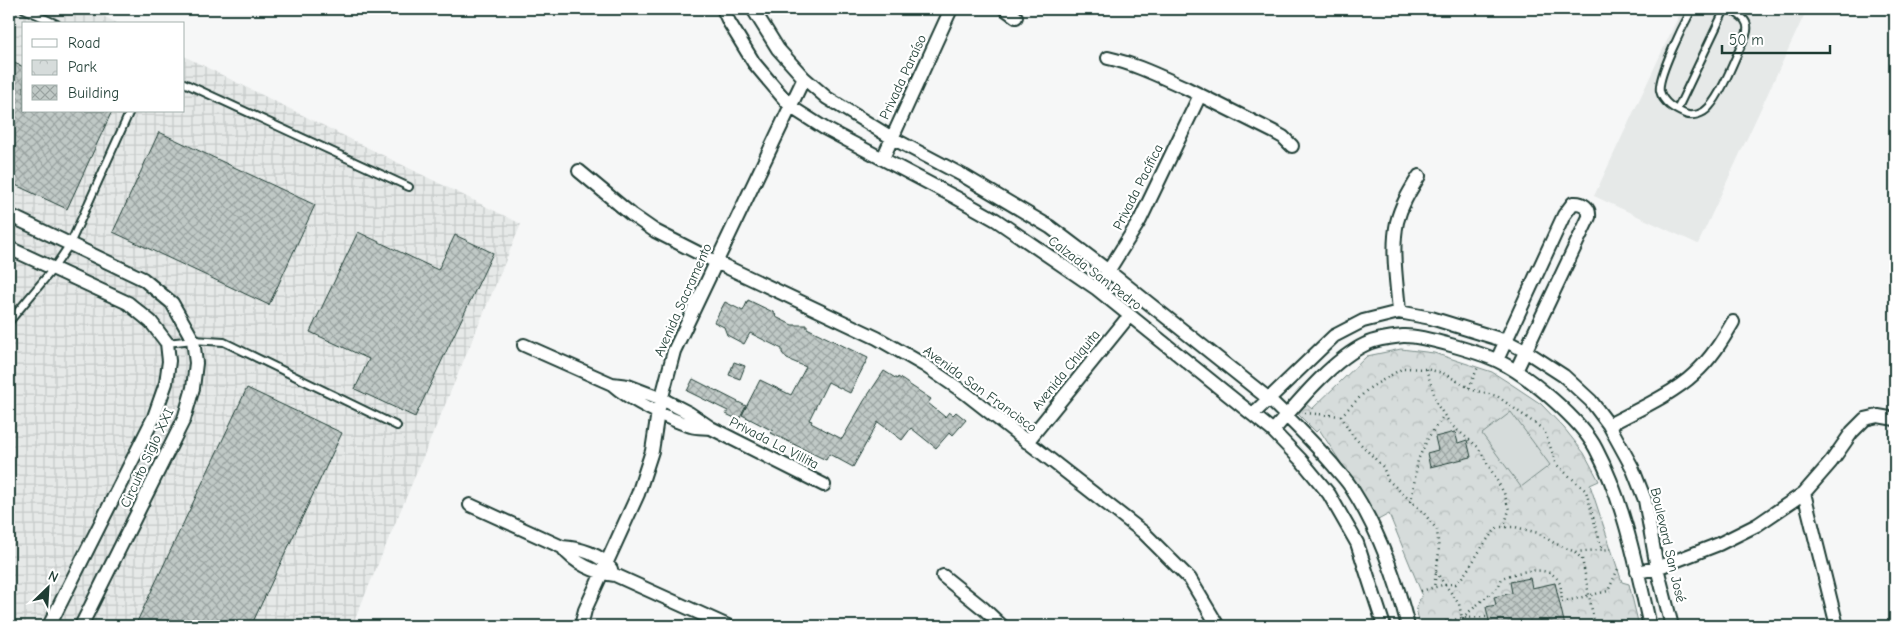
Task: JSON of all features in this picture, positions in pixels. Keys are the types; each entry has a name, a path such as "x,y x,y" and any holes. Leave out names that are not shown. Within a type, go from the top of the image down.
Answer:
{"street":[{"name":"Calzada San Pedro","path":"724,9 729,22 754,63 791,108 824,128 996,220 1096,289 1273,431 1301,460 1329,494 1357,543 1384,626"},
{"name":"Calzada San Pedro","path":"753,9 778,49 804,78 827,98 892,138 964,176 1050,227 1269,399 1316,445 1351,487 1377,533 1398,586 1408,626"},
{"name":"Privada Paraíso","path":"883,158 951,9"},
{"path":"1005,9 1016,17"},
{"path":"1108,58 1146,70 1200,95 1282,136 1292,146"},
{"name":"Avenida Sacramento","path":"581,626 585,610 638,494 652,451 660,405 674,351 804,78"},
{"name":"Privada Pacífica","path":"1096,289 1140,220 1200,95"},
{"name":"Avenida San Francisco","path":"579,171 632,215 656,231 716,262 877,338 924,365 965,393 1149,539 1190,579 1218,626"},
{"path":"1399,312 1394,244 1397,222 1405,200 1419,176"},
{"path":"1497,360 1564,214 1574,203 1583,204 1587,208 1589,218 1527,352 1516,371"},
{"name":"Circuito Siglo XXI","path":"9,215 143,279 172,302 193,340 196,363 193,388 184,419 81,626"},
{"path":"9,248 128,303 151,322 167,343"},
{"name":"Boulevard San José","path":"1253,414 1334,336 1363,321 1399,312 1431,318 1506,341 1564,376 1591,401 1609,426 1632,468 1645,500 1657,568 1672,626"},
{"name":"Avenida Chiquita","path":"1027,442 1130,316"},
{"path":"1609,426 1680,386 1694,375 1719,346 1733,322"},
{"path":"1273,431 1340,360 1368,343 1404,336 1440,342 1497,360 1516,371 1547,394 1595,446 1612,482 1650,626"},
{"name":"Circuito Siglo XXI","path":"48,626 154,417 166,383 169,361 167,343"},
{"name":"Privada La Villita","path":"524,345 612,384 624,394 660,405 693,427 711,428 824,485"},
{"path":"1637,572 1657,568 1726,540 1757,525 1804,493 1831,462 1852,432 1865,419 1878,416 1895,419"},
{"path":"1804,493 1837,626"},
{"path":"470,505 562,548 570,558 604,568 728,626"},
{"path":"943,576 1002,626"}],"lane":[{"path":"24,9 52,22"},
{"path":"1692,9 1664,72 1660,86 1663,99 1668,105 1693,116 1705,111 1716,98 1748,30 1745,19 1730,9"},
{"path":"1677,110 1725,9"},
{"path":"185,83 409,187"},
{"path":"9,322 53,269 70,244 130,112"},
{"path":"167,343 193,340 224,342 397,426"}],"path":[{"path":"1469,388 1478,367"},
{"path":"1305,413 1341,416 1368,389 1402,368 1426,368 1443,373 1469,388 1497,396 1544,430 1557,465 1586,491 1602,550"},
{"path":"1426,368 1438,406 1451,426 1478,446 1504,493 1509,510 1504,527"},
{"path":"1411,502 1418,460 1428,438 1444,415"},
{"path":"1341,416 1352,435 1383,467 1388,480 1423,512 1437,530 1439,552 1434,587"},
{"path":"1421,590 1446,584 1456,584 1468,571 1487,538 1498,527 1515,527 1538,533 1554,543 1575,552 1582,559 1594,626"},
{"path":"1575,552 1611,549"},
{"path":"1462,618 1499,586 1502,578 1517,572 1540,571 1552,575 1559,582 1562,602 1608,592 1618,569"},
{"path":"1436,572 1459,604 1462,618 1470,626"},
{"path":"1426,626 1462,618 1488,617"}],"shaded area":[{"path":"9,9 89,9 115,22 22,22 22,112 185,112 185,56 521,224 352,626 9,626"},
{"path":"1682,9 1807,9 1698,244 1594,196"}],"green space":[{"path":"1401,349 1434,353 1492,372 1541,404 1564,428 1584,453 1599,481 1590,485 1622,582 1629,584 1639,626 1420,626 1416,608 1422,594 1389,514 1378,520 1319,429 1316,432 1297,413 1306,404 1312,409 1367,356"},
{"path":"1511,412 1550,465 1521,487 1482,434"}],"building":[{"path":"9,61 22,66 22,112 112,112 67,209 9,182"},
{"path":"159,132 315,205 269,305 113,232"},
{"path":"358,232 438,270 455,235 493,253 415,417 355,389 369,359 310,332"},
{"path":"748,300 775,313 776,317 792,325 807,325 807,328 868,358 850,393 828,382 809,420 812,421 811,423 842,439 884,371 897,379 898,377 931,399 928,403 945,417 949,412 953,415 956,412 966,420 953,435 950,432 936,448 911,428 902,440 878,422 853,467 829,454 826,460 771,433 773,431 742,415 760,380 791,395 806,367 787,359 782,353 782,349 750,333 744,344 727,335 724,327 714,322 725,302 743,311"},
{"path":"734,362 745,366 740,379 729,375"},
{"path":"693,379 746,406 739,420 726,414 728,411 687,391"},
{"path":"247,388 342,433 251,626 135,626"},
{"path":"1455,432 1458,443 1467,440 1471,457 1430,467 1427,453 1438,450 1435,437"},
{"path":"1530,578 1532,588 1555,583 1565,626 1490,626 1486,607 1496,605 1494,597 1512,593 1510,582"}]}
